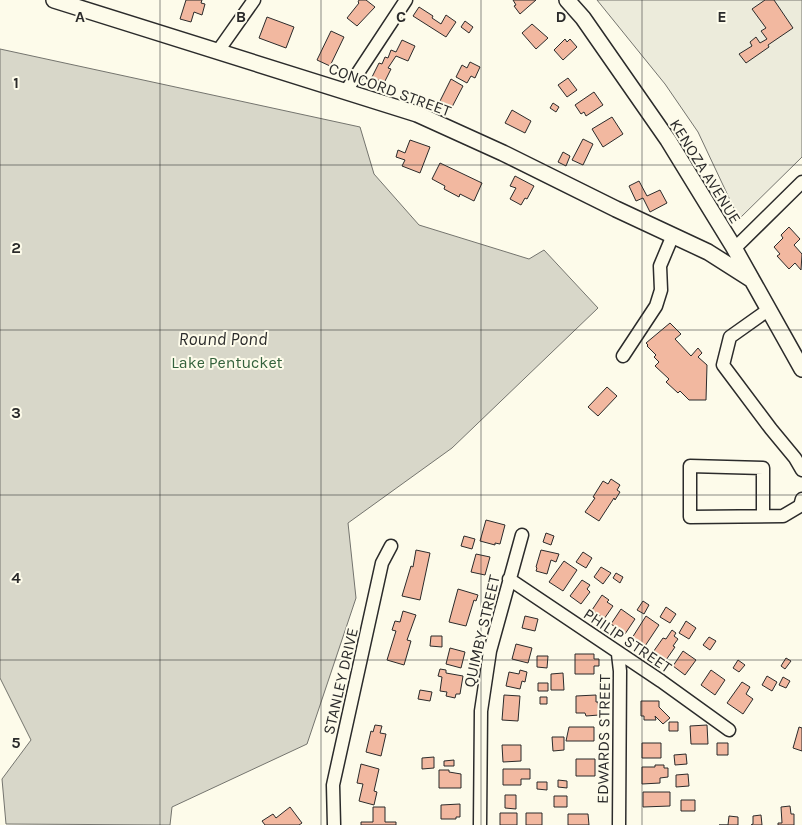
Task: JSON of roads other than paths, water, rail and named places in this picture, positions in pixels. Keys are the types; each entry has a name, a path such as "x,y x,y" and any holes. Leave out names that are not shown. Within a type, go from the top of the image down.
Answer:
{"main road":[{"name":"CONCORD STREET","path":"54,0 417,114 503,153 708,252 752,280"},
{"name":"KENOZA AVENUE","path":"567,0 583,18 668,140 801,363"}],"street":[{"path":"218,51 254,0"},
{"path":"346,91 406,0"},
{"path":"734,249 802,182"},
{"path":"623,356 656,306 661,290 660,266 673,236"},
{"path":"768,310 730,337 723,365 795,458 802,470"},
{"path":"763,516 763,468 690,466 690,517 783,516 800,506 802,499"},
{"name":"QUIMBY STREET","path":"480,825 481,711 490,651 522,535"},
{"name":"STANLEY DRIVE","path":"334,825 333,785 382,562 391,546"},
{"name":"PHILIP STREET","path":"509,579 618,654 661,681 729,730"},
{"name":"EDWARDS STREET","path":"618,654 620,671 619,825"}],"water":[{"name":"Round Pond","path":"0,49 360,127 374,174 419,225 529,259 544,250 598,308 452,448 348,523 356,598 307,744 172,807 170,825 6,824 2,779 31,740 0,678"}],"park label":[{"name":"Lake Pentucket","path":"227,362"}]}
